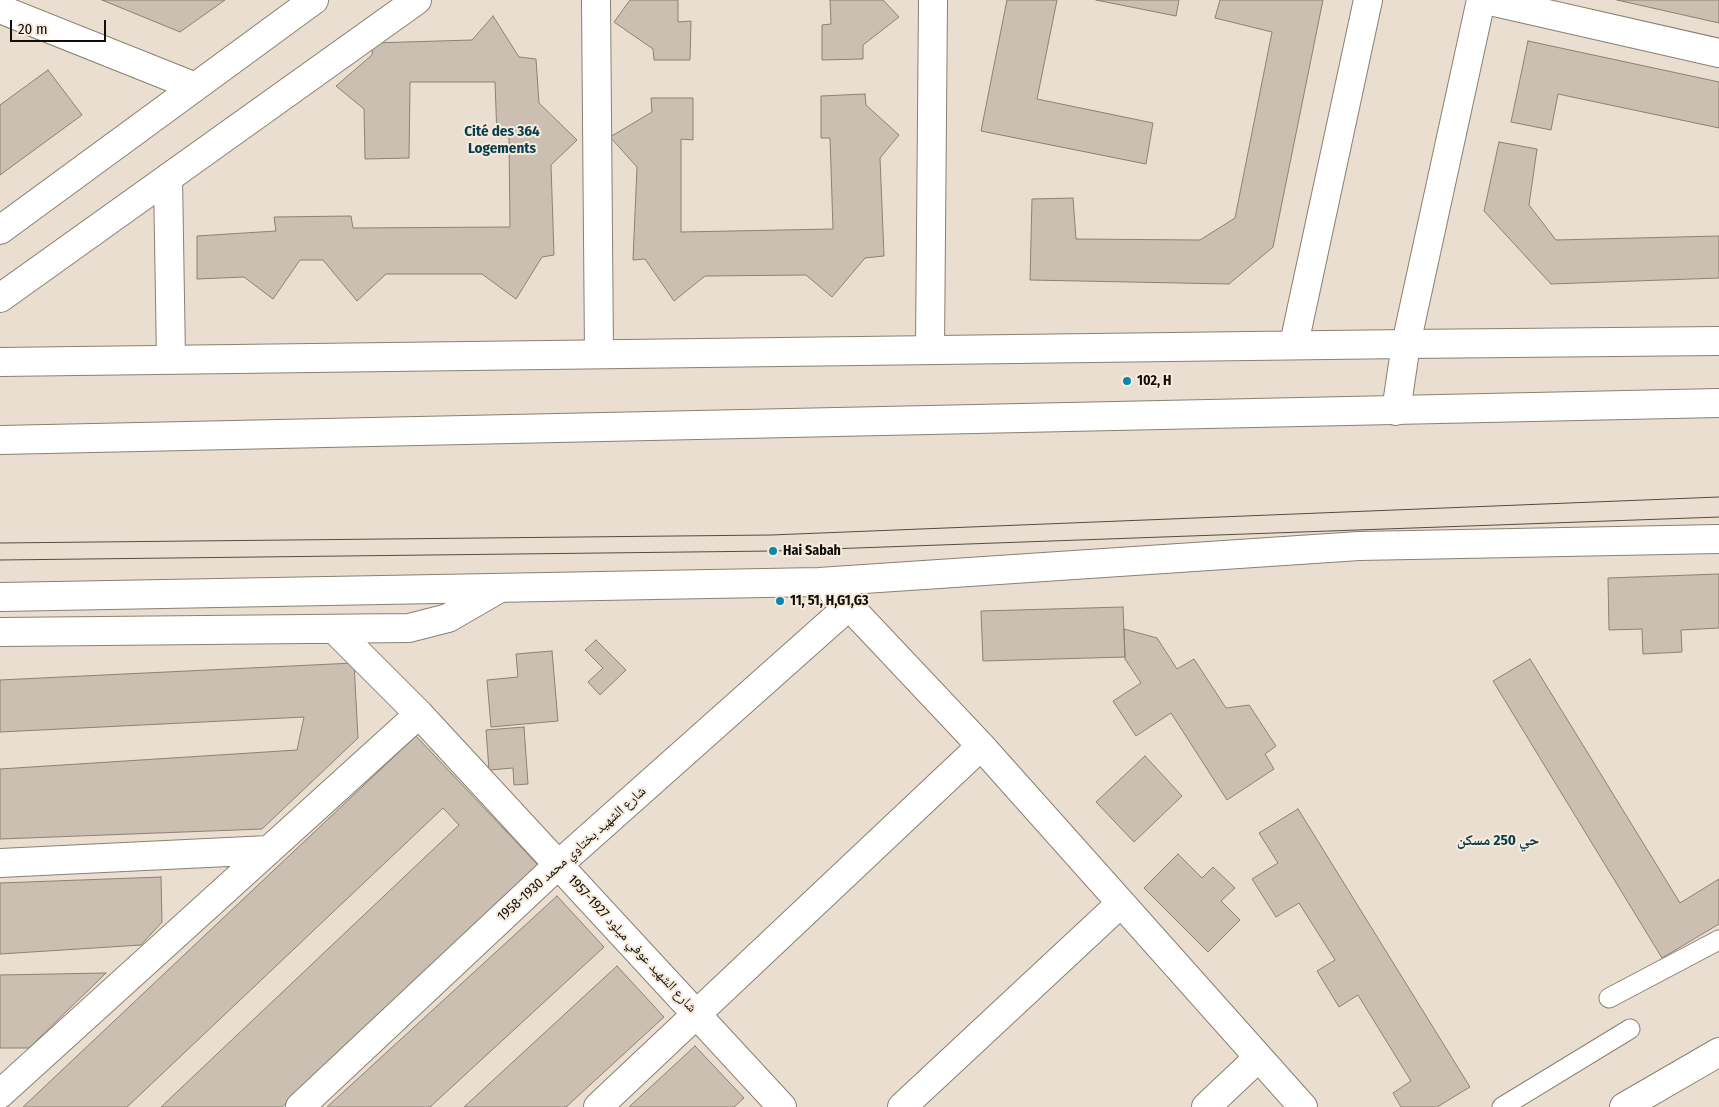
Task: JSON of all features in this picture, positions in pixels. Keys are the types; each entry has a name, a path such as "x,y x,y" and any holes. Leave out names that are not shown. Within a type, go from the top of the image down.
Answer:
{"street":[{"path":"0,230 193,86 314,0"},
{"path":"0,298 417,0"},
{"path":"596,0 599,353"},
{"path":"930,348 933,0"},
{"path":"1294,344 1368,0"},
{"path":"1396,411 1406,344 1481,0"},
{"path":"1486,0 1719,53"},
{"path":"0,9 193,86"},
{"path":"168,178 171,360"},
{"path":"0,362 930,348 1719,341"},
{"path":"0,440 1719,403"},
{"path":"0,597 820,582 1359,546 1719,539"},
{"path":"820,582 849,606 981,746 1303,1107"},
{"path":"0,632 336,631 417,626 448,618 500,588"},
{"name":"شارع الشهيد بختاوي محمد 1930-1958","path":"300,1107 558,864 849,606"},
{"name":"شارع الشهيد عوفي ميلود 1927-1957","path":"336,631 418,714 782,1107"},
{"path":"0,1094 418,714"},
{"path":"598,1107 981,746"},
{"path":"0,863 269,850"},
{"path":"902,1107 1121,903"},
{"path":"1624,1107 1719,1052"},
{"path":"1206,1107 1258,1058"}],"lane":[{"path":"1610,998 1719,940"},
{"path":"1502,1107 1630,1029"}],"building":[{"path":"102,0 225,0 180,32"},
{"path":"630,0 678,0 678,22 691,21 690,60 654,60 653,49 614,22"},
{"path":"830,0 883,0 899,17 863,45 863,59 822,60 822,25 831,24"},
{"path":"1007,0 1057,0 1037,99 1153,123 1146,164 981,131"},
{"path":"1096,0 1179,0 1176,16"},
{"path":"1220,0 1323,0 1273,247 1229,284 1030,280 1032,199 1073,198 1076,239 1200,240 1235,218 1272,32 1215,18"},
{"path":"1617,0 1719,0 1719,23"},
{"path":"493,16 519,57 536,59 539,103 577,140 551,165 554,255 542,257 516,299 482,274 386,274 357,301 323,260 300,260 273,299 244,277 197,279 197,236 276,231 274,217 351,216 353,228 510,227 509,137 497,137 495,82 410,82 409,158 365,159 364,109 336,86 372,55 373,43 472,40"},
{"path":"1528,41 1719,82 1719,128 1558,94 1551,130 1511,122"},
{"path":"48,70 82,115 0,175 0,105"},
{"path":"865,94 866,105 899,135 880,158 884,256 865,258 832,297 806,275 705,276 674,301 645,259 633,260 637,167 610,137 652,112 651,98 693,98 693,140 681,139 681,232 833,229 830,138 821,138 821,96"},
{"path":"1499,142 1537,149 1529,205 1556,240 1719,236 1719,278 1551,284 1484,211"},
{"path":"1719,574 1719,628 1681,630 1682,652 1643,654 1642,629 1609,630 1608,578"},
{"path":"1123,607 1125,657 983,661 981,611"},
{"path":"1124,629 1157,638 1177,669 1194,659 1226,708 1249,705 1276,746 1265,754 1274,769 1227,800 1171,713 1136,736 1113,701 1141,683 1125,659"},
{"path":"596,640 626,670 600,695 588,682 603,668 585,650"},
{"path":"552,651 558,721 491,727 487,680 518,677 516,654"},
{"path":"1530,659 1680,903 1719,879 1719,924 1662,958 1493,681"},
{"path":"354,663 358,738 262,829 0,839 0,769 297,750 304,717 0,732 0,680"},
{"path":"524,727 528,784 514,785 513,768 489,770 486,730"},
{"path":"416,736 538,865 282,1107 161,1107 459,825 443,808 127,1107 23,1107"},
{"path":"1145,756 1182,796 1134,842 1096,802"},
{"path":"1298,809 1470,1087 1437,1107 1401,1107 1393,1093 1411,1081 1358,995 1339,1007 1317,971 1335,960 1299,903 1276,917 1252,879 1278,863 1259,833"},
{"path":"1178,854 1202,878 1213,867 1235,888 1221,901 1240,920 1208,952 1144,888"},
{"path":"161,877 162,922 141,945 0,954 0,883"},
{"path":"557,896 604,947 430,1107 327,1107"},
{"path":"617,966 664,1017 566,1107 464,1107"},
{"path":"106,973 29,1048 0,1048 0,975"},
{"path":"695,1046 744,1098 734,1107 629,1107"}],"tram line":[{"path":"0,543 771,535 1719,497"},
{"path":"0,560 773,551 1719,517"}],"place":[{"name":"102, H","path":"1127,381"},
{"name":"Hai Sabah","path":"773,551"},
{"name":"11, 51, H,G1,G3","path":"780,601"}],"district":[{"name":"Cité des 364 Logements","path":"502,140"},
{"name":"حي 250 مسكن","path":"1498,841"}]}
